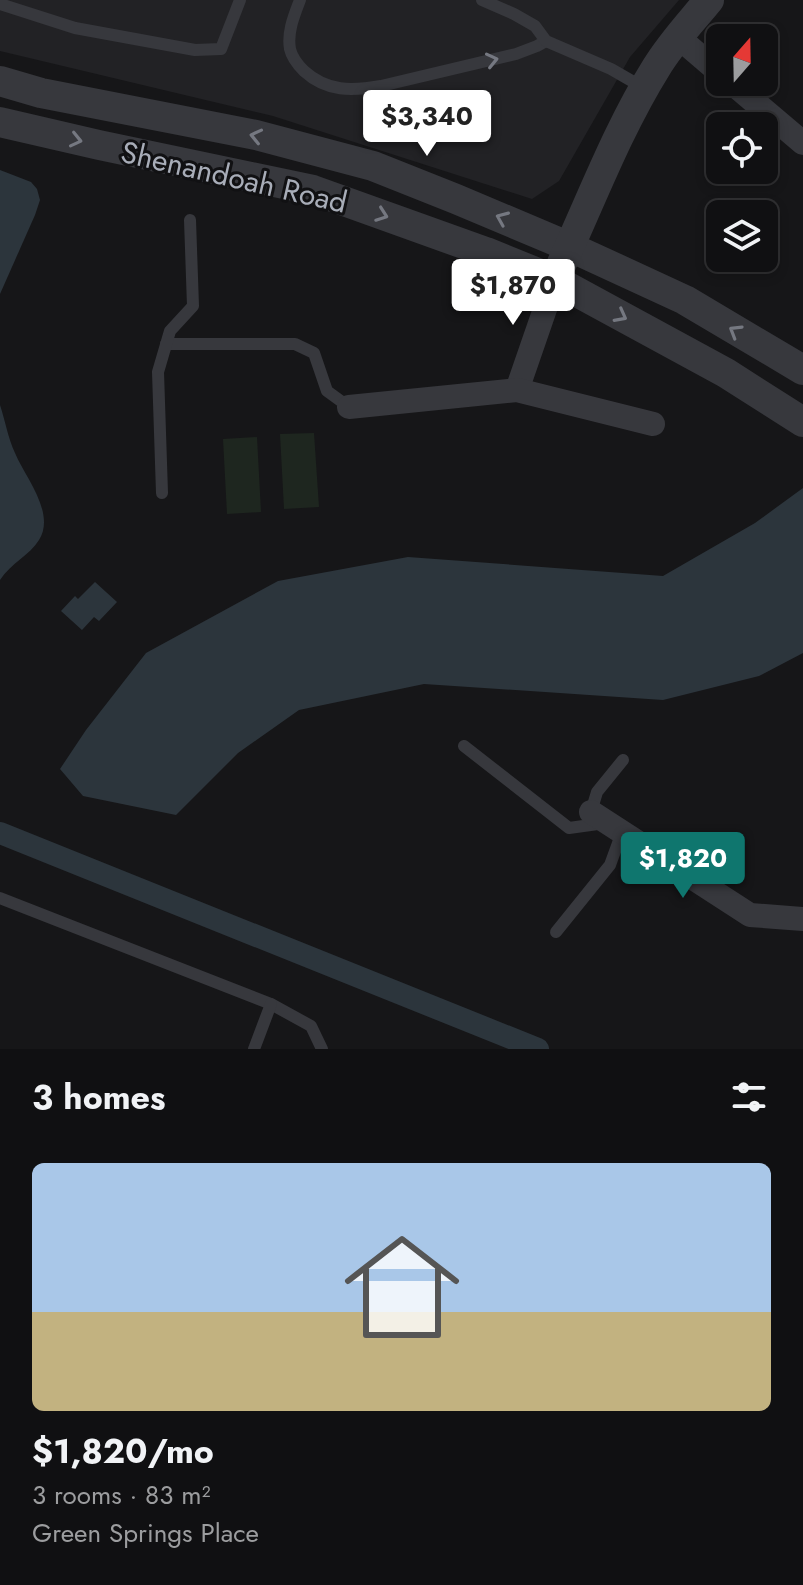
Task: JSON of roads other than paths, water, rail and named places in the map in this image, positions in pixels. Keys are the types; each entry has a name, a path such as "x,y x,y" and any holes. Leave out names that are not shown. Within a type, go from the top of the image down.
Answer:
{"street":[{"path":"517,390 555,280 630,113 657,66 709,0"},
{"path":"678,37 706,61"},
{"name":"Shenandoah Road","path":"0,81 41,93 256,135 373,166 570,247 685,300 803,370"},
{"path":"748,96 803,143"},
{"name":"Shenandoah Road","path":"0,122 313,190 486,252 555,280 726,373 803,422"},
{"path":"349,407 517,390 653,424"},
{"path":"607,822 750,915 803,919"}],"lane":[{"path":"0,4 75,28 195,50 221,49 240,0"},
{"path":"300,0 291,24 292,55 311,77 331,88 359,90 381,86 516,54 546,41"},
{"path":"482,0 535,26 546,41 611,69 644,88"},
{"path":"162,493 158,372 170,331 193,306 190,220"},
{"path":"166,344 295,344 314,353 327,391 349,407"},
{"path":"464,746 569,828 607,822"},
{"path":"556,932 610,865 607,822 597,792 623,760"},
{"path":"0,898 271,1004 311,1026 322,1049"},
{"path":"254,1049 271,1004"}],"waterway":[{"path":"0,833 538,1049"}]}
